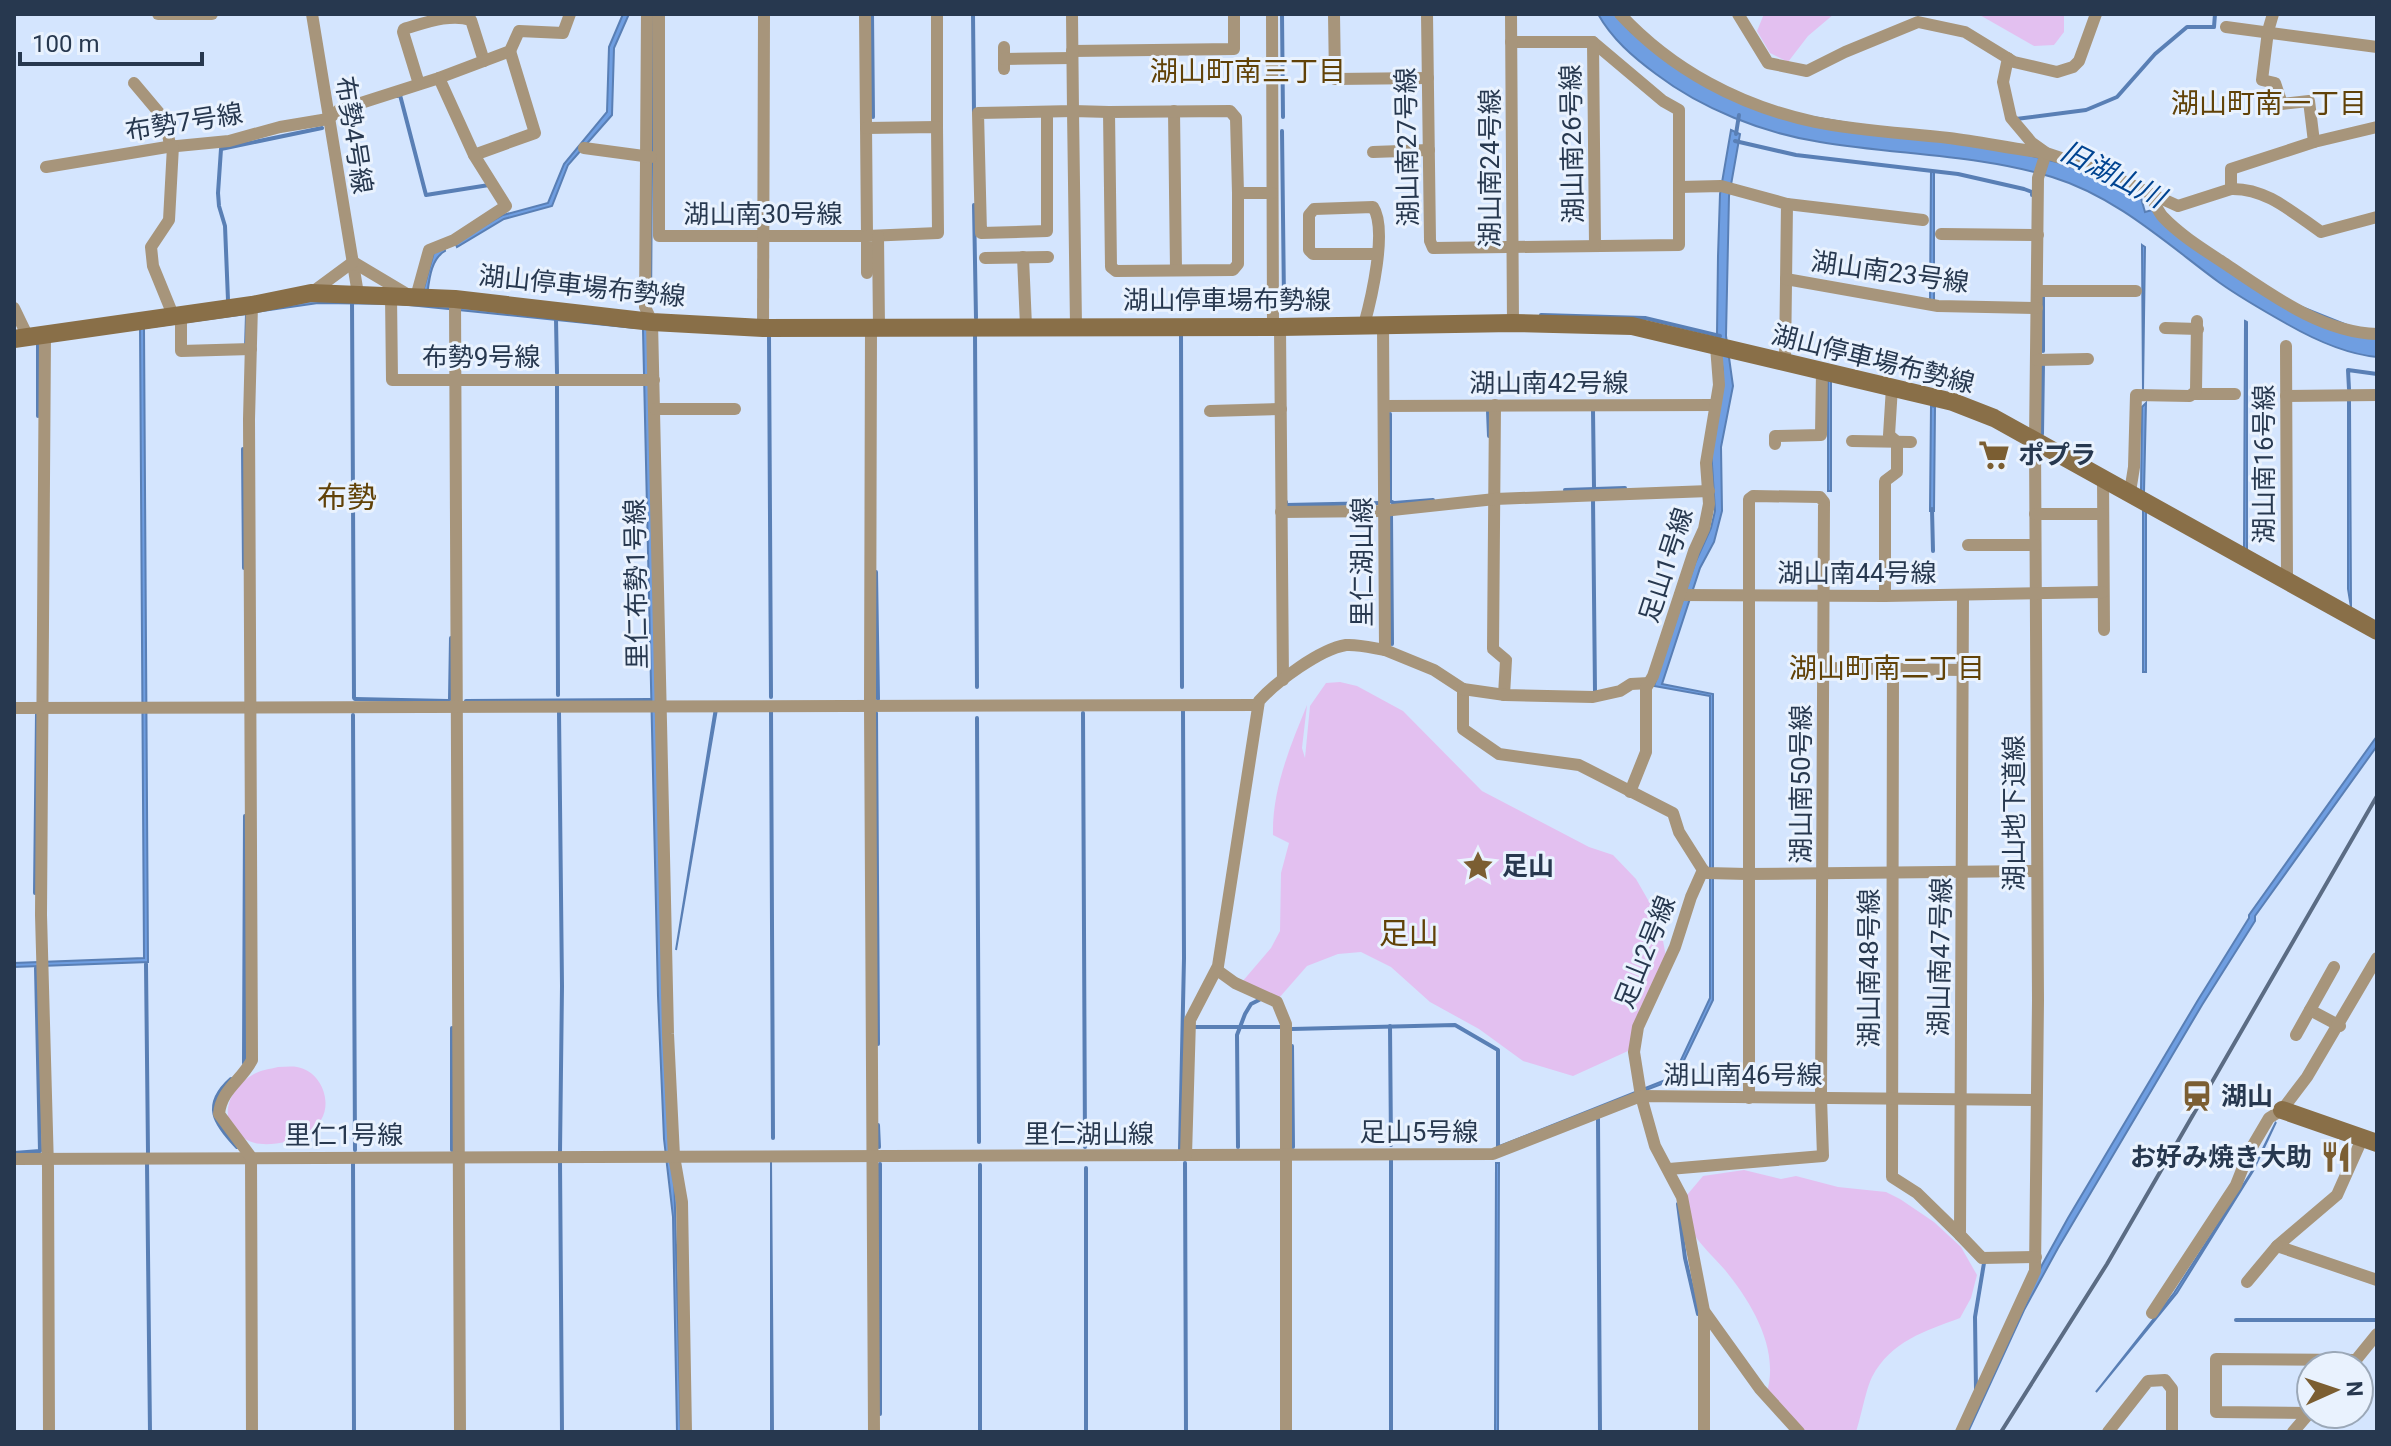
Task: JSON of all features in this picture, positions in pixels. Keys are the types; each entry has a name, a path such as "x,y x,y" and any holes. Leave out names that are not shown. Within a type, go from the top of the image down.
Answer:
{"main road":[{"name":"湖山停車場布勢線","path":"29,337 252,305 311,293 455,299 652,322 763,328 1276,327 1513,323 1632,326 1892,387 1994,418 2377,631"},
{"path":"2282,1110 2370,1141"}],"street":[{"path":"158,14 212,14"},
{"name":"布勢4号線","path":"312,14 358,294"},
{"name":"布勢7号線","path":"46,167 171,146 229,141 280,127 328,119 339,110 510,51 519,31 563,33 570,14"},
{"name":"里仁布勢1号線","path":"647,14 645,307 652,322 655,409 668,1034 674,1156"},
{"name":"湖山南30号線","path":"659,14 659,236 872,236 866,128 865,14"},
{"path":"763,328 764,14"},
{"path":"872,236 938,233 937,14"},
{"path":"1072,14 1076,326"},
{"path":"1004,58 1234,49 1234,14"},
{"path":"1272,14 1272,193 1281,409 1283,680"},
{"path":"1334,14 1335,79 1428,78"},
{"name":"湖山南27号線","path":"1427,14 1430,241 1433,248 1512,247"},
{"name":"湖山南24号線","path":"1511,14 1513,323"},
{"path":"1620,14 1659,52 1692,75 1736,97 1785,114 1829,124 1950,138 2045,156 2103,172 2151,196 2182,206 2231,189 2248,189 2271,198 2321,232 2377,217"},
{"path":"1738,14 1768,63 1787,68 1807,71 1918,22 1965,32 2008,58 2057,72 2073,67 2079,61 2096,14"},
{"path":"2273,14 2262,80 2275,83 2282,104 2309,101 2314,142"},
{"path":"419,84 404,29 437,20 466,18 471,20 484,61"},
{"path":"2226,27 2377,47"},
{"path":"1511,42 1593,42 1663,101 1679,110 1679,245 1512,247"},
{"name":"湖山南26号線","path":"1593,42 1595,245"},
{"path":"474,155 535,133 510,51"},
{"path":"2008,58 2003,82 2011,118 2045,156"},
{"path":"311,293 353,262 405,296 429,250 454,240 506,206 474,155 439,78"},
{"path":"134,83 166,121 171,146 169,220 151,247 153,266 177,315 181,351 251,349"},
{"path":"1047,112 1047,231 981,233 978,113 1073,111 1230,111 1236,118 1238,193 1238,264 1233,270 1116,271 1111,267 1109,112"},
{"path":"1174,111 1176,270"},
{"path":"866,128 937,127"},
{"path":"2231,189 2231,169 2314,142 2377,127"},
{"path":"584,148 658,158"},
{"path":"1373,152 1429,150"},
{"name":"湖山地下道線","path":"1961,1432 2035,1271 2036,1257 2035,441 2038,178 2045,156"},
{"path":"1679,187 1726,188 1787,204 1923,220"},
{"path":"1238,193 1272,193"},
{"path":"2151,196 2161,216 2208,253 2269,293 2331,325 2377,334"},
{"path":"1785,362 1787,204"},
{"path":"1364,325 1372,297 1378,254 1378,214 1373,207 1314,209 1309,215 1309,250 1313,254 1378,254"},
{"path":"1941,234 2038,235"},
{"path":"867,273 872,236"},
{"path":"872,236 875,326 870,705 874,1432"},
{"path":"1023,257 1026,326"},
{"path":"985,258 1048,257"},
{"name":"湖山南23号線","path":"1786,279 1938,306 2037,308"},
{"path":"2038,291 2136,291"},
{"name":"布勢9号線","path":"405,296 392,380 654,380"},
{"path":"455,299 460,1432"},
{"path":"252,305 249,419 252,1060 244,1076 223,1095 219,1114 251,1157 252,1432"},
{"path":"14,308 29,337 42,708 41,915 49,1432"},
{"name":"里仁湖山線","path":"674,1156 1186,1155 1190,1020 1217,970 1258,705 1283,680 1343,646 1385,650 1383,325"},
{"path":"2165,328 2198,325 2196,391 2193,394"},
{"name":"足山1号線","path":"1630,792 1646,752 1646,688 1685,595 1709,504 1706,463 1719,372 1716,346"},
{"name":"湖山南16号線","path":"2286,346 2287,581"},
{"path":"2037,360 2088,359"},
{"path":"1775,444 1775,436 1821,435 1822,371"},
{"path":"1885,596 1885,481 1897,472 1897,442 1889,435 1892,387"},
{"path":"2130,492 2134,467 2136,395 2235,394"},
{"path":"2286,396 2377,395"},
{"path":"1495,405 1493,649 1506,660 1504,695"},
{"name":"湖山南42号線","path":"1384,406 1715,405"},
{"path":"655,409 735,409"},
{"path":"1210,411 1281,409"},
{"path":"1852,441 1911,442"},
{"path":"2103,477 2104,630"},
{"path":"1281,512 1383,511 1496,499 1709,491"},
{"name":"湖山南50号線","path":"1669,1169 1823,1156 1824,502 1820,497 1753,496 1749,499 1749,1098"},
{"path":"2035,514 2103,514"},
{"path":"1968,545 2035,545"},
{"name":"湖山南44号線","path":"1685,595 1885,596 2103,592"},
{"name":"湖山南47号線","path":"1960,1235 1963,595"},
{"path":"1385,650 1434,670 1463,689 1504,695 1593,697 1620,691 1631,684 1649,683"},
{"path":"1824,668 1962,670"},
{"name":"湖山南48号線","path":"1893,669 1892,1177 1917,1193 1960,1235"},
{"path":"1463,689 1463,729 1484,746 1499,754 1579,765 1673,813 1684,842 1707,873 2036,871"},
{"path":"14,708 1258,705"},
{"name":"足山2号線","path":"1703,870 1675,947 1638,1027 1634,1052 1641,1096 1655,1146 1682,1197 1704,1311 1760,1389 1799,1432"},
{"path":"2152,1313 2236,1185 2249,1152 2269,1118 2282,1110 2307,1077 2340,1026 2377,958"},
{"path":"2296,1035 2334,967"},
{"path":"1217,970 1235,983 1277,1002 1286,1024 1286,1432"},
{"path":"2310,1010 2340,1026"},
{"name":"湖山南46号線","path":"1641,1096 2036,1100"},
{"name":"足山5号線","path":"1186,1155 1493,1154 1641,1096"},
{"path":"2247,1282 2277,1246 2337,1195 2370,1141"},
{"path":"674,1156 682,1202 686,1432"},
{"name":"里仁1号線","path":"14,1159 674,1156"},
{"path":"1960,1235 1982,1258 2036,1257"},
{"path":"2277,1246 2377,1280"},
{"path":"1704,1311 1704,1432"},
{"path":"2364,1350 2377,1334"},
{"path":"2295,1361 2216,1359 2216,1412 2295,1412"},
{"path":"2108,1432 2148,1381 2160,1378 2172,1389 2172,1432"}],"shaded area":[{"path":"1764,14 1834,14 1808,36 1788,62 1770,53 1757,31"},
{"path":"1978,14 2064,14 2064,32 2054,45 2034,46"},
{"path":"1326,683 1357,686 1403,711 1482,791 1589,847 1613,855 1636,879 1659,919 1666,957 1628,1051 1573,1076 1523,1061 1479,1029 1430,1002 1391,967 1361,952 1338,954 1307,966 1279,998 1242,982 1271,948 1280,931 1281,873 1289,843 1273,835 1273,818 1283,768 1307,705 1302,748 1305,758 1310,706"},
{"path":"278,1067 297,1067 312,1074 325,1095 324,1112 314,1129 302,1138 277,1143 253,1143 231,1126 228,1107 231,1098 245,1081 254,1074"},
{"path":"1744,1170 1781,1179 1796,1176 1838,1187 1886,1192 1934,1222 1961,1247 1977,1275 1971,1298 1960,1318 1910,1339 1889,1354 1880,1365 1870,1382 1856,1432 1800,1432 1766,1395 1770,1362 1754,1312 1690,1227 1687,1195 1703,1176"}],"water":[{"path":"623,14 629,14 614,48 612,115 568,165 552,206 504,219 457,247 455,242 503,215 548,203 564,164 607,112 609,47"},
{"path":"649,14 653,14 651,311 681,1432 677,1432 673,1217 664,1139 658,996 643,330"},
{"path":"1598,14 1615,14 1631,32 1754,107 2012,151 2077,167 2141,198 2145,212 2152,210 2257,289 2377,337 2377,357 2330,345 2278,319 2228,289 2120,209 2052,177 1995,164 1798,138 1755,126 1713,109 1647,68 1616,39"},
{"path":"1731,130 1740,134 1729,196 1726,336 1733,386 1721,447 1722,511 1714,542 1700,568 1662,684 1713,694 1713,1000 1675,1079 1497,1147 1673,1077 1710,998 1710,696 1654,686 1715,511 1711,449 1723,371 1717,335 1720,194"},
{"path":"1931,171 1934,171 1934,300 1930,300"},
{"path":"2142,245 2145,247 2143,390"},
{"path":"444,246 445,251 433,267 426,302 635,328 399,304 318,303 248,313 247,347 246,314 144,328 148,962 14,967 14,963 144,958 140,324 319,299 420,302 434,252"},
{"path":"2247,322 2247,550 2244,549"},
{"path":"1828,380 1831,381 1831,491 1828,491"},
{"path":"2350,402 2351,607 2348,589"},
{"path":"2146,403 2144,493 2141,491 2142,407"},
{"path":"1931,406 1935,407 1934,511 1930,511"},
{"path":"2143,510 2146,512 2146,672 2143,672"},
{"path":"715,708 717,709 676,950"},
{"path":"2377,736 2377,746 2255,916 2255,921 2202,1005 2058,1248 2024,1310 1968,1432 1964,1432 2042,1265 2068,1218 2249,915"},
{"path":"2276,1122 2253,1171 2177,1293 2096,1392 2174,1293 2252,1171"},
{"path":"771,1160 773,1432 771,1432"},
{"path":"1496,1163 1499,1163 1498,1432 1495,1432"}],"waterway":[{"path":"872,14 873,117"},
{"path":"973,14 974,112"},
{"path":"1282,14 1283,117"},
{"path":"2016,119 2086,110 2117,97 2155,54 2187,27 2214,27 2215,14"},
{"path":"397,96 400,95 426,195 489,185"},
{"path":"1736,134 1739,115"},
{"path":"228,300 225,226 218,193 221,149 322,128"},
{"path":"1282,131 1284,301"},
{"path":"1735,141 1796,155 1958,174 2024,189 2032,195"},
{"path":"974,205 976,318"},
{"path":"2043,297 2043,351"},
{"path":"352,301 354,698"},
{"path":"1541,315 1645,318 1720,336"},
{"path":"556,319 557,373"},
{"path":"975,333 977,687"},
{"path":"1181,333 1182,687"},
{"path":"769,336 771,697"},
{"path":"38,341 38,416"},
{"path":"2042,434 2043,364"},
{"path":"2349,389 2348,370 2377,374"},
{"path":"1594,372 1594,395"},
{"path":"557,385 558,695"},
{"path":"1593,410 1594,488"},
{"path":"1488,411 1489,436"},
{"path":"1390,414 1390,501 1433,500"},
{"path":"243,449 244,568"},
{"path":"1565,490 1625,488"},
{"path":"1593,498 1595,692"},
{"path":"1286,502 1286,505 1381,503"},
{"path":"1932,509 1933,551"},
{"path":"1391,516 1392,644"},
{"path":"876,572 878,699"},
{"path":"450,699 451,638"},
{"path":"355,699 448,701"},
{"path":"466,701 650,700"},
{"path":"771,710 773,1138"},
{"path":"1180,1149 1184,958 1183,710"},
{"path":"559,712 560,1152"},
{"path":"876,713 878,1044"},
{"path":"1083,713 1085,1147"},
{"path":"35,893 37,714"},
{"path":"353,715 355,1150"},
{"path":"977,718 979,1142"},
{"path":"244,1063 245,816"},
{"path":"146,964 148,1153"},
{"path":"14,1153 40,1151 36,968"},
{"path":"1238,1147 1237,1035 1251,1004 1259,1000"},
{"path":"1292,1029 1455,1025 1498,1050 1498,1148 1501,1147"},
{"path":"1390,1026 1391,1145"},
{"path":"1193,1027 1283,1027"},
{"path":"452,1028 452,1150"},
{"path":"1292,1046 1293,1147"},
{"path":"231,1079 216,1097 214,1114 222,1130 237,1147"},
{"path":"1598,1119 1600,1432"},
{"path":"878,1125 879,1147"},
{"path":"1391,1160 1391,1432"},
{"path":"560,1161 562,1432"},
{"path":"353,1162 354,1432"},
{"path":"147,1163 150,1432"},
{"path":"1185,1163 1186,1432"},
{"path":"880,1164 880,1414"},
{"path":"980,1165 980,1432"},
{"path":"1086,1168 1086,1432"},
{"path":"1678,1204 1685,1258 1698,1314"},
{"path":"1976,1390 1975,1317 1984,1263"},
{"path":"2236,1320 2377,1320"}],"railway":[{"path":"2001,1432 2107,1264 2377,796"}],"place":[{"name":"ポプラ","path":"1994,455"},
{"name":"足山","path":"1478,866"},
{"name":"湖山","path":"2197,1096"},
{"name":"お好み焼き大助","path":"2336,1157"}],"district":[{"name":"湖山町南三丁目","path":"1248,71"},
{"name":"湖山町南一丁目","path":"2269,103"},
{"name":"布勢","path":"347,498"},
{"name":"湖山町南二丁目","path":"1887,668"},
{"name":"足山","path":"1409,934"}],"water label":[{"name":"旧湖山川","path":"2113,174"}]}
